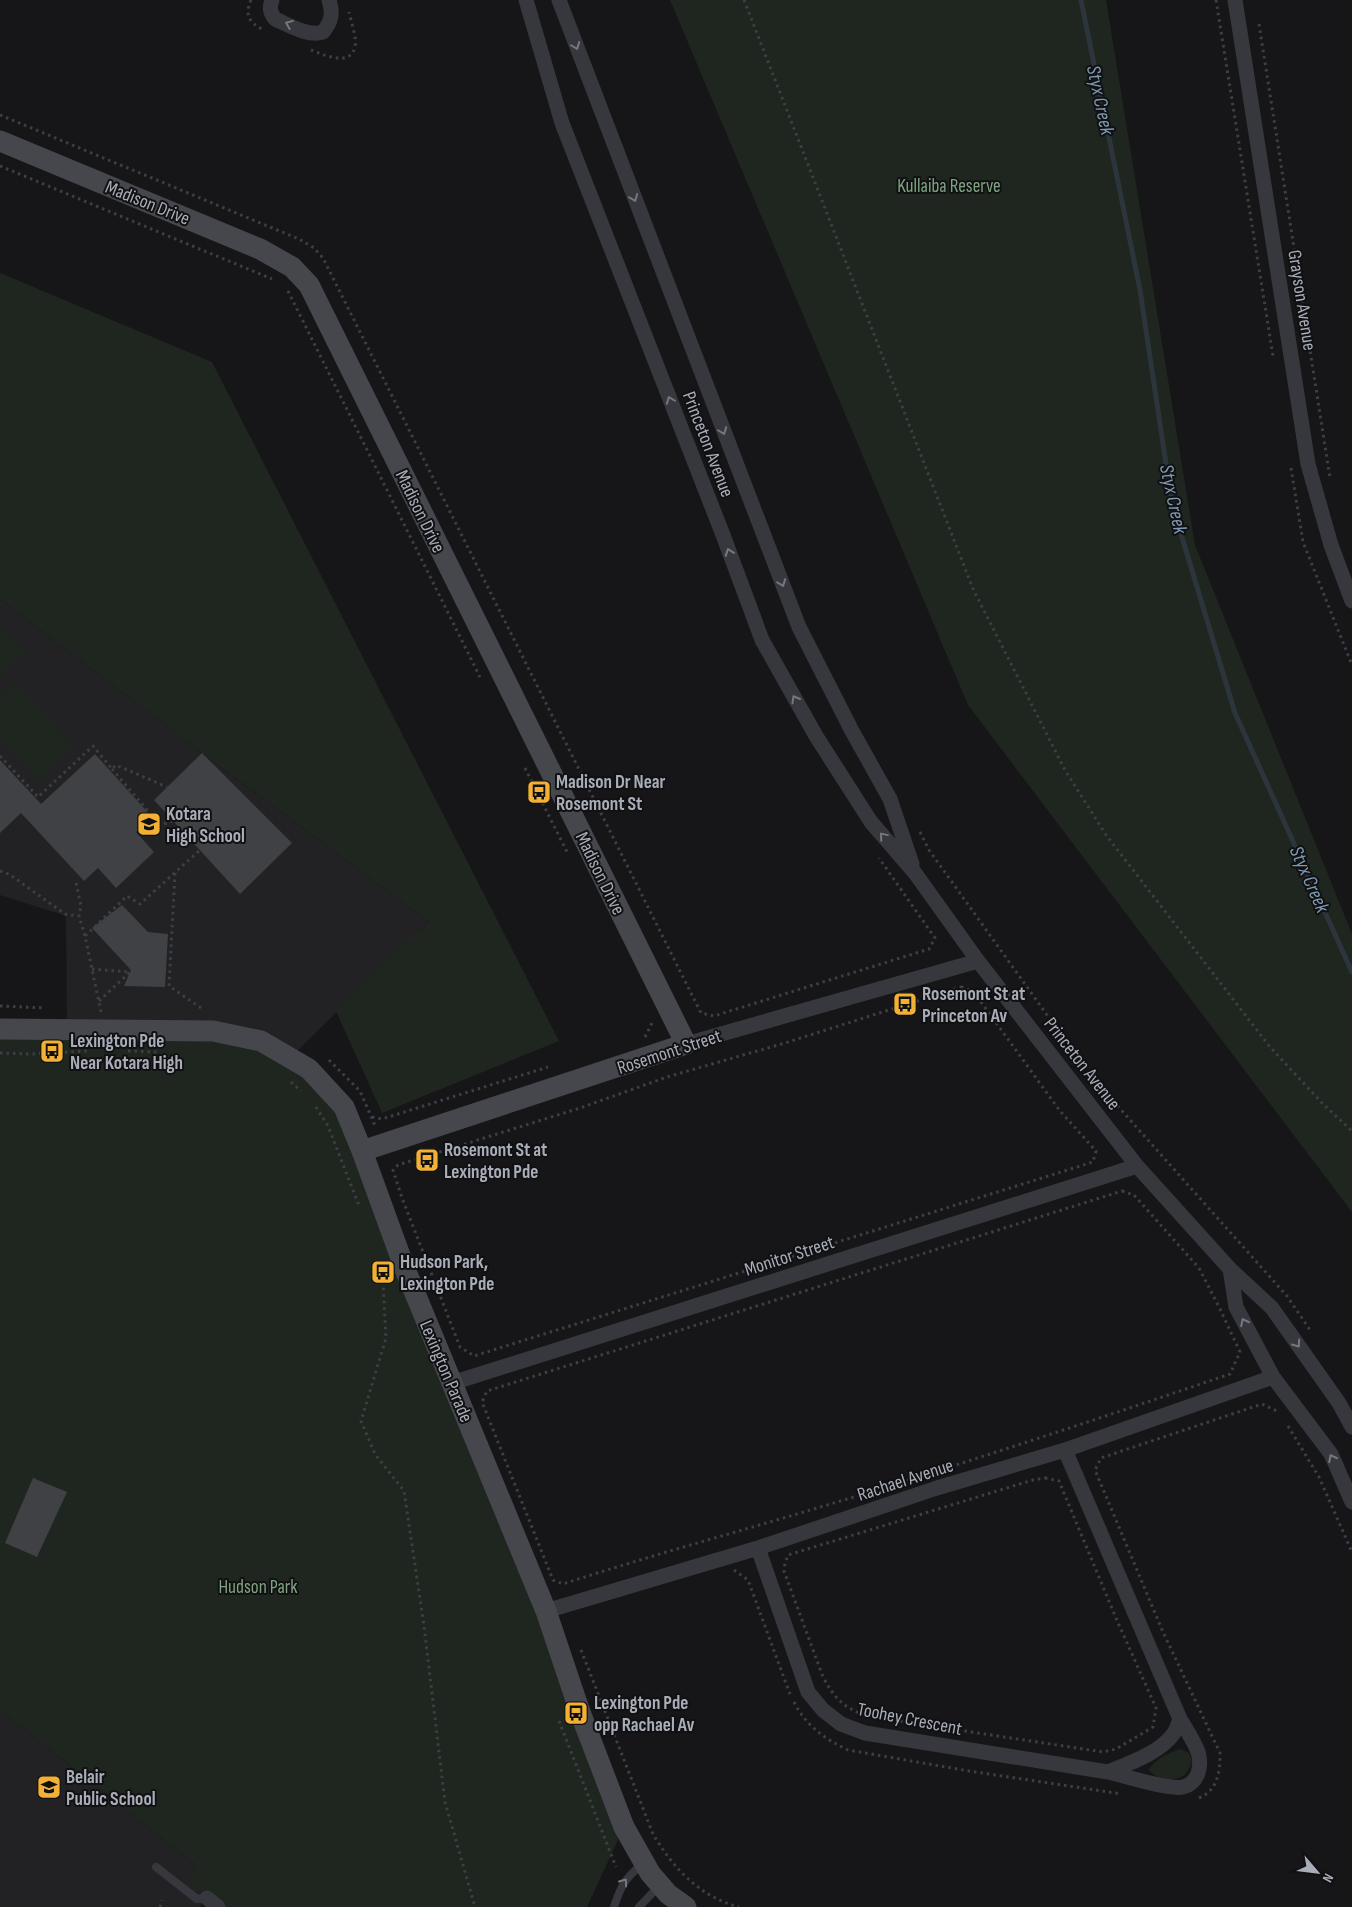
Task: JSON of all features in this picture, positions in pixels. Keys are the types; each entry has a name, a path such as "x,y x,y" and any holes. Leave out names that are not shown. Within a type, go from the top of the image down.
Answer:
{"main road":[{"name":"Madison Drive","path":"0,141 260,249 292,267 309,285 686,1044"},
{"name":"Lexington Parade","path":"0,1029 213,1032 261,1041 309,1069 344,1108 362,1151 393,1272 452,1383 546,1611 580,1712 624,1827 650,1873 668,1894 686,1907"},
{"name":"Rosemont Street","path":"362,1151 686,1044"}],"street":[{"path":"272,0 270,9 275,19 318,34 324,32 332,18 329,0"},
{"name":"Princeton Avenue","path":"526,0 562,123 720,526 762,640 816,736 871,822 915,873 978,961 1137,1166 1230,1269 1272,1308 1339,1403 1352,1427"},
{"name":"Princeton Avenue","path":"559,0 799,626 852,731 890,799 915,873"},
{"name":"Grayson Avenue","path":"1235,0 1308,464 1331,545 1352,600"},
{"name":"Rosemont Street","path":"686,1044 978,961"},
{"name":"Monitor Street","path":"452,1383 1137,1166"},
{"path":"1230,1269 1236,1307 1272,1377 1331,1454 1352,1502"},
{"name":"Rachael Avenue","path":"546,1611 758,1548 937,1488 1065,1450 1272,1377"},
{"name":"Toohey Crescent","path":"758,1548 808,1692 823,1710 840,1724 865,1733 917,1743 1108,1772 1170,1786 1183,1787 1192,1783 1198,1774 1201,1764 1198,1751 1180,1718 1065,1450"},
{"path":"1108,1772 1164,1745 1175,1732 1180,1718"}],"lane":[{"path":"614,1907 620,1888 629,1875 644,1862"},
{"path":"156,1867 197,1899 212,1903"},
{"path":"639,1907 660,1885"}],"path":[{"path":"744,0 973,589 1065,770 1106,835 1270,1047 1323,1104 1352,1131"},
{"path":"1258,24 1331,482"},
{"path":"0,115 299,239 314,248 323,258 701,1013 714,1016 929,949 935,938 874,851"},
{"path":"0,166 275,281"},
{"path":"284,285 482,680"},
{"path":"0,756 38,796 93,746 160,825 173,821"},
{"path":"523,764 569,856"},
{"path":"112,769 116,765 167,787"},
{"path":"916,824 929,850 1090,1074 1287,1296 1311,1333"},
{"path":"85,936 127,896 140,904 200,850"},
{"path":"0,871 9,874 65,914 79,916"},
{"path":"175,872 169,986 204,1010"},
{"path":"76,883 81,906 79,916 101,1012"},
{"path":"92,969 130,972 99,1001"},
{"path":"961,987 973,991 1060,1111 1096,1151 1093,1162 474,1356 468,1352 460,1347 392,1170 398,1165 580,1108 667,1077 785,1043 961,987"},
{"path":"637,1040 646,1037 652,1023 648,1014"},
{"path":"0,1053 31,1054 92,1050"},
{"path":"118,1051 164,1052"},
{"path":"372,1118 382,1120 557,1065"},
{"path":"289,1080 304,1094"},
{"path":"315,1106 328,1126 364,1216"},
{"path":"1122,1191 1134,1195 1199,1268 1240,1352 1230,1374 974,1459 563,1584 553,1580 482,1402 487,1391 1122,1191"},
{"path":"393,1272 383,1282 386,1338 361,1421 375,1454 404,1491 424,1626 445,1802 475,1907"},
{"path":"466,1357 468,1352"},
{"path":"1194,1801 1206,1796 1214,1786 1220,1770 1220,1753 1196,1706 1163,1632 1095,1470 1101,1458 1262,1404 1276,1409 1281,1416"},
{"path":"1286,1424 1320,1477 1352,1552"},
{"path":"1045,1478 1060,1481 1116,1618 1156,1708 1154,1728 1116,1749 1103,1752 866,1716 851,1710 840,1702 830,1691 823,1677 784,1570 788,1555 1033,1480 1045,1478"},
{"path":"726,1573 734,1570 748,1580 792,1700 814,1730 831,1742 848,1750 896,1759 1124,1794"},
{"path":"579,1645 653,1834 667,1856 693,1884 712,1896 739,1907"},
{"path":"559,1721 616,1867"},
{"path":"160,1907 162,1900"}],"shaded area":[{"name":"Kotara High School","path":"0,599 202,753 429,922 290,1058 67,1030 66,916 0,895"},
{"name":"Belair Public School","path":"0,1710 196,1865 207,1898 200,1907 0,1907"}],"green space":[{"name":"Kullaiba Reserve","path":"670,0 1106,0 1195,545 1352,934 1352,1212 968,705"},
{"path":"0,273 212,362 559,1041 382,1113 335,1009 429,922 202,753 0,599"},
{"path":"0,626 25,652 0,677"},
{"path":"14,682 74,746 38,781 0,740 0,696"},
{"name":"Hudson Park","path":"0,1030 261,1041 344,1107 624,1827 587,1907 218,1907 191,1884 196,1865 0,1710"},
{"path":"1181,1749 1189,1753 1192,1762 1183,1776 1174,1779 1164,1779 1155,1776 1149,1770 1159,1759"}],"building":[{"path":"202,753 292,843 240,894 154,800"},
{"path":"95,754 152,817 136,832 154,852 116,888 98,868 84,881 21,813 0,833 0,760 41,804"},
{"path":"122,905 148,932 168,934 165,987 124,986 131,970 92,928"},
{"path":"33,1478 67,1492 37,1557 5,1543"}],"waterway":[{"name":"Styx Creek","path":"1081,0 1140,290 1172,504 1235,713 1352,972"}],"place":[{"name":"Madison Dr Near Rosemont St","path":"539,792"},
{"name":"Kotara High School","path":"149,824"},
{"name":"Rosemont St at Princeton Av","path":"905,1004"},
{"name":"Lexington Pde Near Kotara High","path":"52,1051"},
{"name":"Rosemont St at Lexington Pde","path":"427,1160"},
{"name":"Hudson Park, Lexington Pde","path":"383,1272"},
{"name":"Lexington Pde opp Rachael Av","path":"576,1713"},
{"name":"Belair Public School","path":"49,1787"}]}
